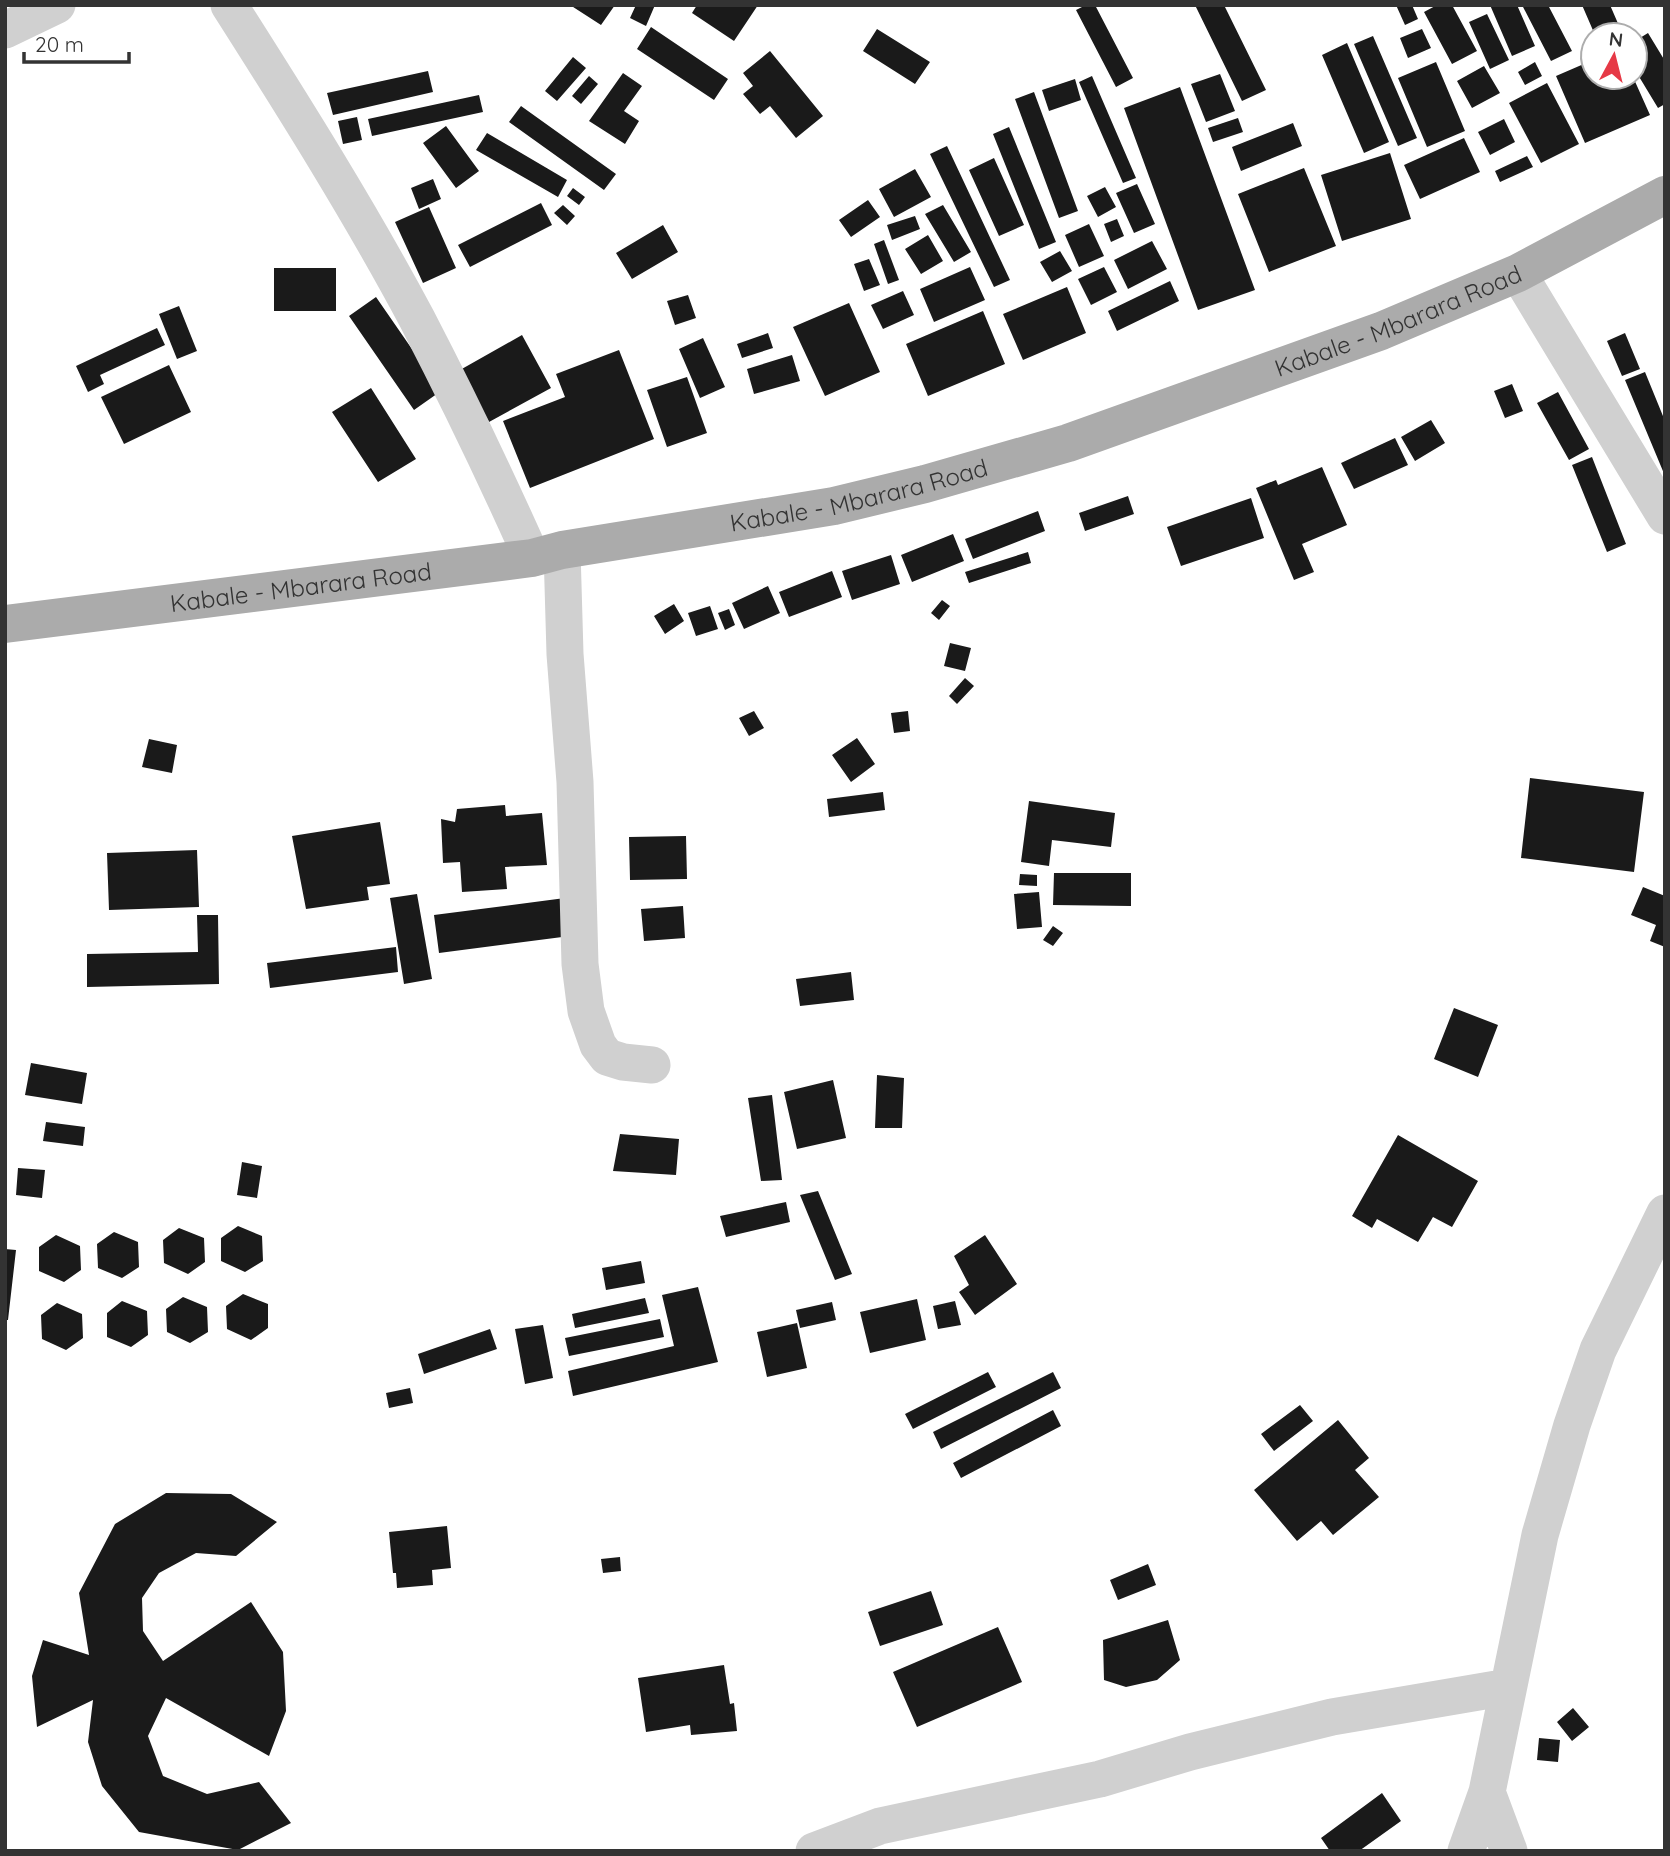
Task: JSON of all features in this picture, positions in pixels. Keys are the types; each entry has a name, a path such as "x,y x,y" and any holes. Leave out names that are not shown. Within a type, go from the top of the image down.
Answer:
{"main road":[{"name":"Kabale - Mbarara Road","path":"5,624 547,554 834,506 925,484 1055,447 1381,331 1518,273 1665,195"}],"street":[{"path":"5,30 57,5"},
{"path":"229,5 415,317 487,458 547,554 565,654 575,782 580,964 586,1011 598,1045 607,1057 623,1062 652,1065"},
{"path":"1518,273 1665,516"},
{"path":"1466,1851 1487,1792 1540,1535 1572,1425 1598,1350 1665,1213"},
{"path":"814,1851 880,1826 1100,1779 1190,1752 1332,1717 1508,1687"},
{"path":"1487,1792 1508,1851"}],"building":[{"path":"570,5 615,5 601,25"},
{"path":"636,5 655,5 646,26 630,18"},
{"path":"697,5 758,5 734,41 692,13"},
{"path":"1086,5 1095,5 1133,78 1116,87 1076,10"},
{"path":"1195,5 1224,5 1266,90 1242,101"},
{"path":"1396,5 1412,5 1418,19 1405,25"},
{"path":"1437,5 1452,5 1477,51 1452,64 1424,12"},
{"path":"1490,5 1517,5 1535,46 1512,56"},
{"path":"1522,5 1548,5 1572,51 1551,61"},
{"path":"1582,5 1610,5 1617,21 1589,21"},
{"path":"1487,14 1509,60 1490,69 1469,22"},
{"path":"651,27 728,79 714,100 637,49"},
{"path":"877,29 930,62 915,84 863,51"},
{"path":"1422,29 1431,48 1408,58 1400,38"},
{"path":"1649,35 1665,61 1665,104 1658,108 1648,91"},
{"path":"1373,36 1417,138 1398,146 1354,44"},
{"path":"1347,43 1389,142 1364,153 1322,55"},
{"path":"770,51 823,116 796,138 770,106 760,114 743,94 753,86 743,73"},
{"path":"573,57 586,68 557,101 545,91"},
{"path":"1436,62 1465,131 1427,147 1398,78"},
{"path":"1535,62 1542,76 1525,85 1518,72"},
{"path":"1484,66 1500,93 1472,108 1457,81"},
{"path":"1579,66 1579,91 1639,91 1650,115 1585,143 1556,76"},
{"path":"428,71 433,92 333,115 327,93"},
{"path":"623,73 642,86 624,111 639,121 625,144 589,121"},
{"path":"1220,74 1235,111 1206,122 1191,84"},
{"path":"589,76 598,84 581,104 572,96"},
{"path":"1092,76 1136,178 1123,183 1079,82"},
{"path":"1075,79 1081,100 1049,111 1042,90"},
{"path":"1547,83 1579,144 1541,163 1509,103"},
{"path":"1180,87 1255,290 1198,310 1124,108"},
{"path":"1034,92 1078,211 1059,218 1015,99"},
{"path":"479,95 483,112 372,136 368,119"},
{"path":"521,106 616,174 604,190 509,122"},
{"path":"357,117 362,140 343,144 338,121"},
{"path":"1238,118 1243,132 1213,142 1208,128"},
{"path":"1504,119 1515,142 1490,155 1478,132"},
{"path":"1293,123 1302,146 1241,171 1232,147"},
{"path":"446,126 479,171 456,188 423,143"},
{"path":"1009,127 1056,242 1039,249 993,134"},
{"path":"487,133 567,180 558,197 476,150"},
{"path":"1464,138 1480,172 1420,199 1404,165"},
{"path":"947,146 1010,280 994,287 930,154"},
{"path":"1390,153 1411,219 1342,241 1321,175"},
{"path":"1527,156 1533,167 1500,182 1495,171"},
{"path":"994,158 1024,225 999,236 969,170"},
{"path":"1304,168 1336,246 1269,272 1238,194"},
{"path":"915,169 931,197 894,217 879,189"},
{"path":"433,179 441,199 419,209 411,188"},
{"path":"1137,184 1155,224 1134,233 1116,193"},
{"path":"1105,187 1116,207 1098,217 1087,196"},
{"path":"573,188 585,197 579,205 567,196"},
{"path":"868,200 880,217 851,237 839,220"},
{"path":"541,203 552,225 470,267 458,245"},
{"path":"563,205 575,216 567,225 554,213"},
{"path":"943,205 971,252 954,262 925,214"},
{"path":"429,207 456,268 423,283 395,222"},
{"path":"915,216 920,229 892,240 887,225"},
{"path":"1117,219 1124,236 1111,242 1104,224"},
{"path":"1089,224 1104,256 1079,267 1065,235"},
{"path":"663,225 678,252 632,279 616,253"},
{"path":"928,235 943,261 921,274 905,249"},
{"path":"884,240 899,280 888,284 874,244"},
{"path":"1152,241 1167,269 1128,289 1114,260"},
{"path":"1060,251 1072,271 1052,282 1040,262"},
{"path":"869,259 880,285 864,291 854,264"},
{"path":"970,267 985,300 934,322 920,289"},
{"path":"1104,267 1117,292 1091,305 1078,279"},
{"path":"274,268 336,268 336,311 274,311"},
{"path":"1170,281 1179,301 1117,331 1108,311"},
{"path":"1067,287 1086,333 1023,360 1003,314"},
{"path":"903,291 914,315 883,329 871,305"},
{"path":"688,295 696,318 675,325 667,301"},
{"path":"376,297 441,391 414,410 349,316"},
{"path":"849,303 880,372 825,396 793,327"},
{"path":"179,306 197,351 177,359 159,314"},
{"path":"983,311 1005,364 928,396 906,344"},
{"path":"157,328 165,345 100,375 104,384 88,392 76,366"},
{"path":"768,333 773,348 742,358 737,344"},
{"path":"1625,333 1640,369 1622,376 1607,341"},
{"path":"522,335 551,388 489,422 460,370"},
{"path":"703,338 725,387 700,398 679,349"},
{"path":"619,350 654,439 530,488 503,421 565,397 556,374"},
{"path":"792,355 800,381 754,394 747,369"},
{"path":"169,365 191,412 124,444 101,397"},
{"path":"1645,372 1665,421 1665,476 1625,380"},
{"path":"687,377 707,433 667,447 647,390"},
{"path":"1512,384 1523,411 1505,418 1494,391"},
{"path":"371,388 416,459 378,482 332,412"},
{"path":"1558,392 1589,449 1569,460 1537,403"},
{"path":"1431,420 1445,443 1415,461 1401,437"},
{"path":"1395,438 1408,465 1354,489 1341,463"},
{"path":"1592,457 1626,544 1607,552 1572,465"},
{"path":"1322,467 1347,525 1302,544 1314,572 1294,580 1256,488 1276,480 1278,485"},
{"path":"1128,496 1134,514 1085,531 1079,513"},
{"path":"1251,498 1264,538 1181,566 1167,527"},
{"path":"1038,511 1045,531 973,559 965,539"},
{"path":"953,534 964,561 912,582 901,555"},
{"path":"1028,552 1031,563 969,583 965,572"},
{"path":"891,555 900,584 852,600 842,571"},
{"path":"832,571 842,597 789,617 779,592"},
{"path":"768,586 780,613 744,629 732,603"},
{"path":"942,600 950,606 939,620 931,613"},
{"path":"674,604 684,621 665,634 654,616"},
{"path":"710,606 718,629 696,636 688,613"},
{"path":"729,609 735,625 725,630 718,613"},
{"path":"950,643 971,648 965,671 944,666"},
{"path":"965,678 974,686 957,704 949,696"},
{"path":"754,711 764,728 749,736 739,718"},
{"path":"908,711 910,731 894,733 891,713"},
{"path":"857,738 875,764 851,782 832,755"},
{"path":"149,739 177,745 172,773 142,767"},
{"path":"1530,778 1644,792 1634,872 1521,858"},
{"path":"883,792 885,810 829,817 827,799"},
{"path":"1029,801 1115,813 1111,847 1052,840 1049,866 1021,862"},
{"path":"505,805 506,816 542,813 547,865 505,867 507,889 462,892 460,862 443,863 441,819 455,822 457,809"},
{"path":"380,822 390,884 367,887 369,900 306,909 292,836"},
{"path":"686,836 687,879 630,880 629,837"},
{"path":"197,850 199,907 109,910 107,853"},
{"path":"1054,873 1131,873 1131,906 1053,905"},
{"path":"1020,874 1037,875 1037,886 1019,885"},
{"path":"1643,887 1665,896 1665,947 1650,941 1656,925 1631,915"},
{"path":"1039,892 1042,927 1017,929 1014,894"},
{"path":"417,894 432,979 404,984 390,898"},
{"path":"565,898 570,936 439,953 434,915"},
{"path":"683,906 685,938 644,941 641,909"},
{"path":"197,915 218,915 219,984 87,987 87,954 198,952"},
{"path":"1053,926 1063,933 1053,946 1043,940"},
{"path":"396,947 398,972 270,988 267,963"},
{"path":"851,972 854,1000 800,1006 796,979"},
{"path":"1454,1008 1498,1025 1478,1077 1434,1059"},
{"path":"31,1063 87,1073 82,1104 25,1095"},
{"path":"877,1075 904,1078 902,1128 875,1128"},
{"path":"833,1080 846,1138 797,1149 784,1092"},
{"path":"772,1095 782,1180 761,1181 748,1098"},
{"path":"46,1122 85,1127 83,1146 43,1141"},
{"path":"620,1134 679,1139 676,1175 613,1171"},
{"path":"1398,1135 1478,1181 1452,1227 1433,1217 1418,1242 1377,1219 1372,1228 1352,1216"},
{"path":"242,1162 262,1166 257,1198 237,1195"},
{"path":"18,1168 45,1170 42,1198 16,1195"},
{"path":"818,1191 852,1274 835,1280 800,1195"},
{"path":"786,1202 790,1222 726,1237 720,1216"},
{"path":"238,1226 262,1236 263,1261 245,1272 221,1261 221,1238"},
{"path":"179,1228 204,1238 205,1262 188,1274 164,1263 163,1240"},
{"path":"114,1232 138,1242 139,1267 122,1278 98,1268 97,1244"},
{"path":"56,1235 80,1246 81,1270 64,1282 39,1271 39,1247"},
{"path":"985,1235 1017,1284 975,1315 959,1292 969,1285 954,1256"},
{"path":"5,1249 16,1250 8,1320 5,1320"},
{"path":"641,1261 645,1283 606,1290 602,1268"},
{"path":"698,1287 718,1362 573,1396 568,1371 674,1346 662,1295"},
{"path":"243,1294 268,1304 268,1328 251,1340 227,1329 226,1306"},
{"path":"183,1297 207,1307 208,1332 190,1343 167,1332 166,1309"},
{"path":"645,1298 649,1313 575,1328 572,1314"},
{"path":"917,1299 926,1340 870,1353 860,1312"},
{"path":"122,1301 147,1311 148,1335 131,1347 107,1337 107,1313"},
{"path":"955,1301 961,1325 938,1329 933,1306"},
{"path":"832,1302 836,1320 800,1328 796,1310"},
{"path":"57,1303 82,1314 83,1338 66,1350 42,1339 41,1315"},
{"path":"660,1319 664,1337 569,1356 565,1338"},
{"path":"797,1323 807,1368 767,1377 757,1332"},
{"path":"543,1325 553,1378 525,1384 515,1329"},
{"path":"490,1329 497,1349 424,1374 418,1354"},
{"path":"988,1372 996,1387 913,1429 905,1414"},
{"path":"1053,1372 1061,1388 941,1449 933,1432"},
{"path":"410,1388 413,1403 389,1408 386,1393"},
{"path":"1300,1405 1313,1421 1274,1451 1261,1434"},
{"path":"1053,1410 1061,1426 961,1478 953,1463"},
{"path":"1338,1420 1369,1458 1355,1470 1379,1497 1333,1535 1321,1521 1297,1541 1254,1490"},
{"path":"166,1493 231,1494 277,1522 236,1556 196,1553 159,1573 142,1598 143,1631 163,1661 251,1602 283,1652 286,1711 269,1756 166,1698 148,1736 163,1776 207,1794 259,1782 291,1823 238,1850 139,1832 102,1786 88,1742 93,1700 37,1727 32,1676 43,1640 89,1655 79,1593 115,1524"},
{"path":"447,1526 451,1568 432,1570 433,1585 397,1588 389,1532"},
{"path":"620,1557 621,1571 603,1573 601,1559"},
{"path":"1148,1564 1156,1585 1118,1600 1110,1580"},
{"path":"931,1591 943,1625 880,1646 868,1612"},
{"path":"1168,1620 1180,1660 1157,1680 1126,1687 1104,1680 1103,1640"},
{"path":"998,1627 1022,1682 917,1727 893,1672"},
{"path":"724,1665 730,1704 734,1703 737,1731 691,1735 690,1725 646,1732 638,1678"},
{"path":"1573,1708 1589,1727 1572,1741 1557,1722"},
{"path":"1539,1738 1560,1740 1558,1762 1537,1760"},
{"path":"1382,1793 1401,1821 1359,1851 1330,1851 1321,1838"}]}
